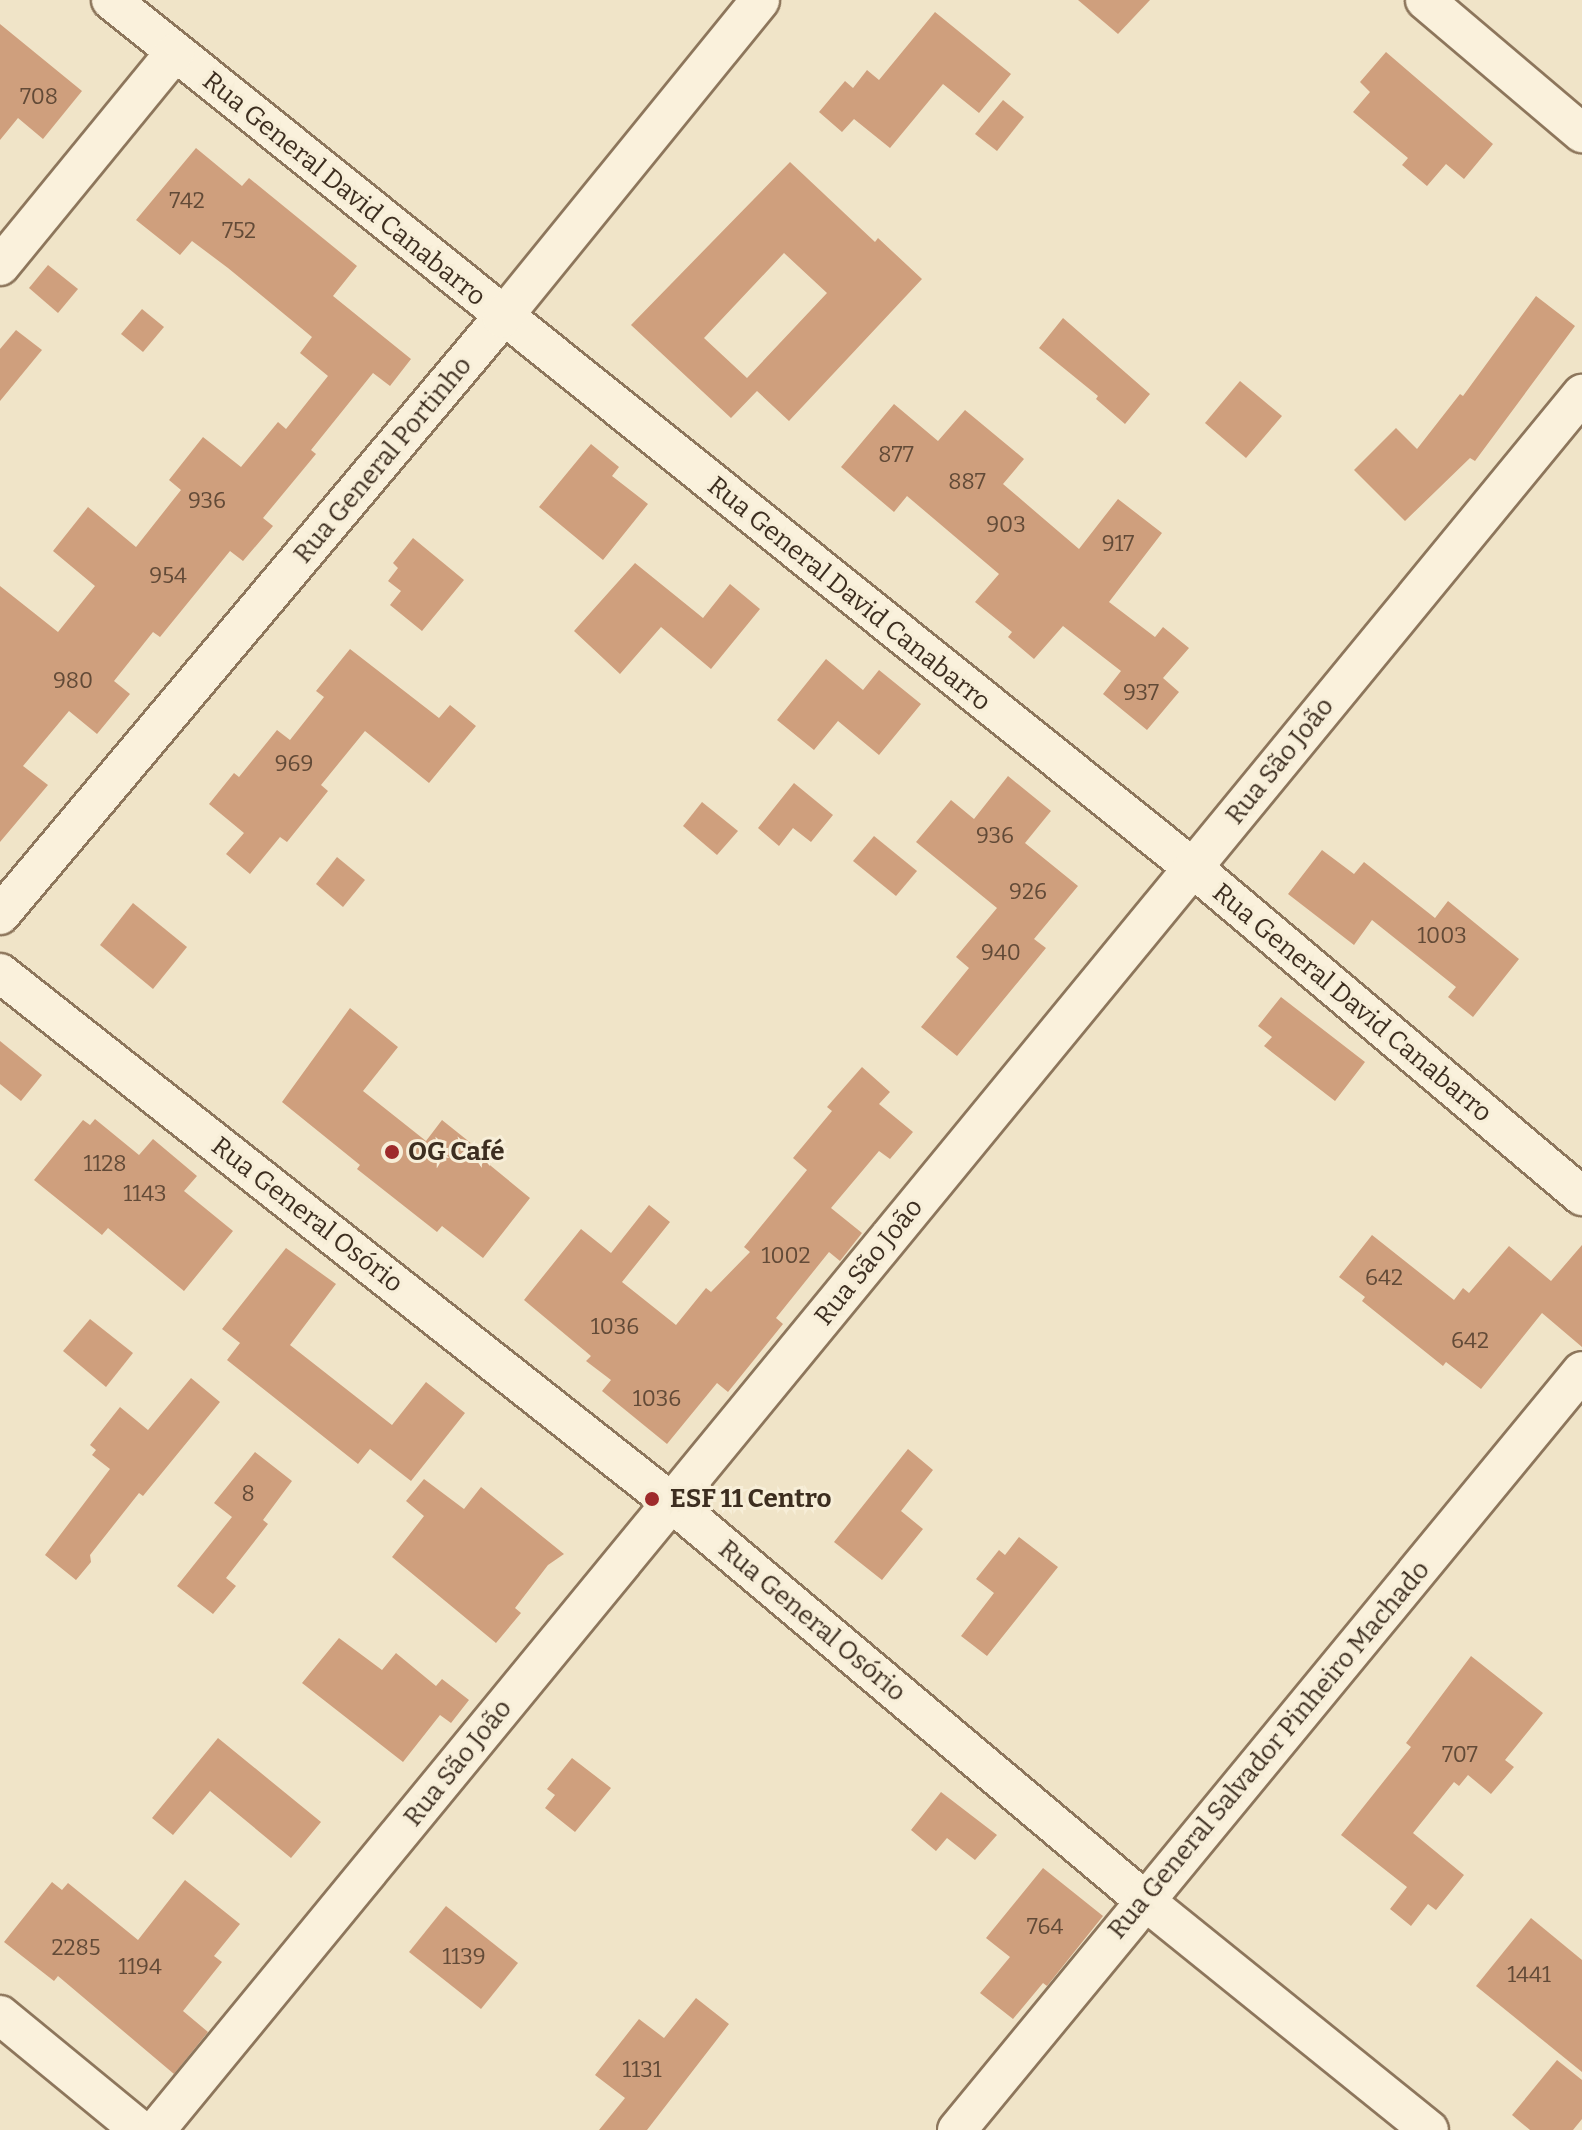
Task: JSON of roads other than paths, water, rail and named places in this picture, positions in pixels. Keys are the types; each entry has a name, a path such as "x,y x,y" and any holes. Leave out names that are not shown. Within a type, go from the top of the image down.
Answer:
{"street":[{"name":"Rua General David Canabarro","path":"111,0 502,318 1193,868 1582,1196"},
{"name":"Rua General Portinho","path":"0,915 502,318 760,0"},
{"path":"1425,0 1582,133"},
{"path":"0,266 175,52"},
{"name":"Rua São João","path":"156,2130 1582,394"},
{"name":"Rua General Osório","path":"0,973 672,1503 1144,1900 1429,2130"},
{"name":"Rua General Salvador Pinheiro Machado","path":"957,2130 1582,1371"},
{"path":"0,2015 140,2130"}],"place":[{"name":"OG Café","path":"392,1152"},
{"name":"ESF 11 Centro","path":"652,1499"}]}
